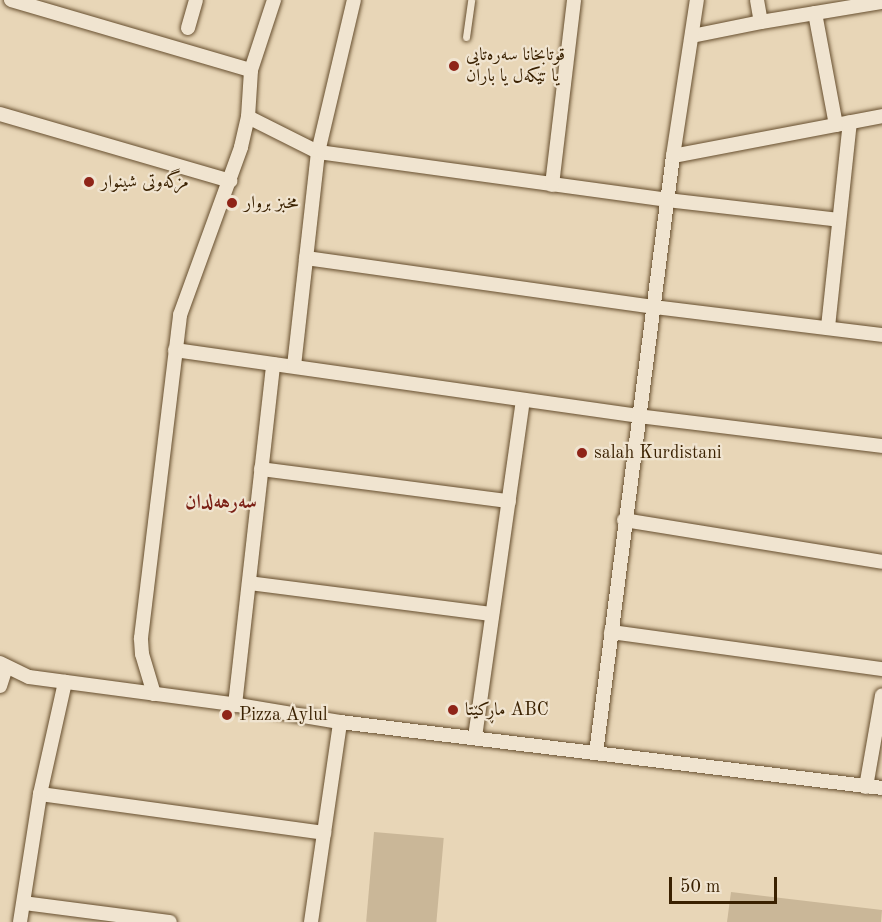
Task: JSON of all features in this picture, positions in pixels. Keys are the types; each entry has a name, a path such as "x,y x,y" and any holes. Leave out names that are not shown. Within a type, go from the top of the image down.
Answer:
{"street":[{"path":"11,0 251,70"},
{"path":"188,28 196,0"},
{"path":"154,694 142,654 141,638 180,315 230,181 248,117 251,70 274,0"},
{"path":"294,366 318,152 354,0"},
{"path":"552,184 574,0"},
{"path":"596,753 624,520 673,156 697,0"},
{"path":"757,0 761,22"},
{"path":"692,36 882,2"},
{"path":"815,13 843,124 839,220 828,327"},
{"path":"0,114 230,181"},
{"path":"673,156 882,116"},
{"path":"248,117 318,152 667,200 839,220"},
{"path":"306,258 654,307 828,327 882,336"},
{"path":"175,350 638,416 882,446"},
{"path":"235,705 273,364"},
{"path":"475,737 523,400"},
{"path":"261,469 508,501"},
{"path":"624,520 882,562"},
{"path":"249,583 492,614"},
{"path":"611,632 882,669"},
{"path":"0,686 3,665 29,677 340,722 882,788"},
{"path":"20,922 40,794 65,682"},
{"path":"866,787 882,695"},
{"path":"311,922 340,722"},
{"path":"40,794 324,833"},
{"path":"24,903 170,922"}],"lane":[{"path":"466,37 471,0"}],"shaded area":[{"path":"374,832 444,838 436,922 366,922"},
{"path":"731,892 882,910 881,922 727,922"}],"place":[{"name":"قوتابخانا سەرەتایی یا تێکەل یا باران","path":"454,66"},
{"name":"مزگەوتی شينوار","path":"89,182"},
{"name":"مخبز بروار","path":"232,203"},
{"name":"salah Kurdistani","path":"582,453"},
{"name":"ماڕکێتا ABC","path":"453,710"},
{"name":"Pizza Aylul","path":"227,715"}],"district":[{"name":"سەرهەلدان","path":"221,503"}]}
